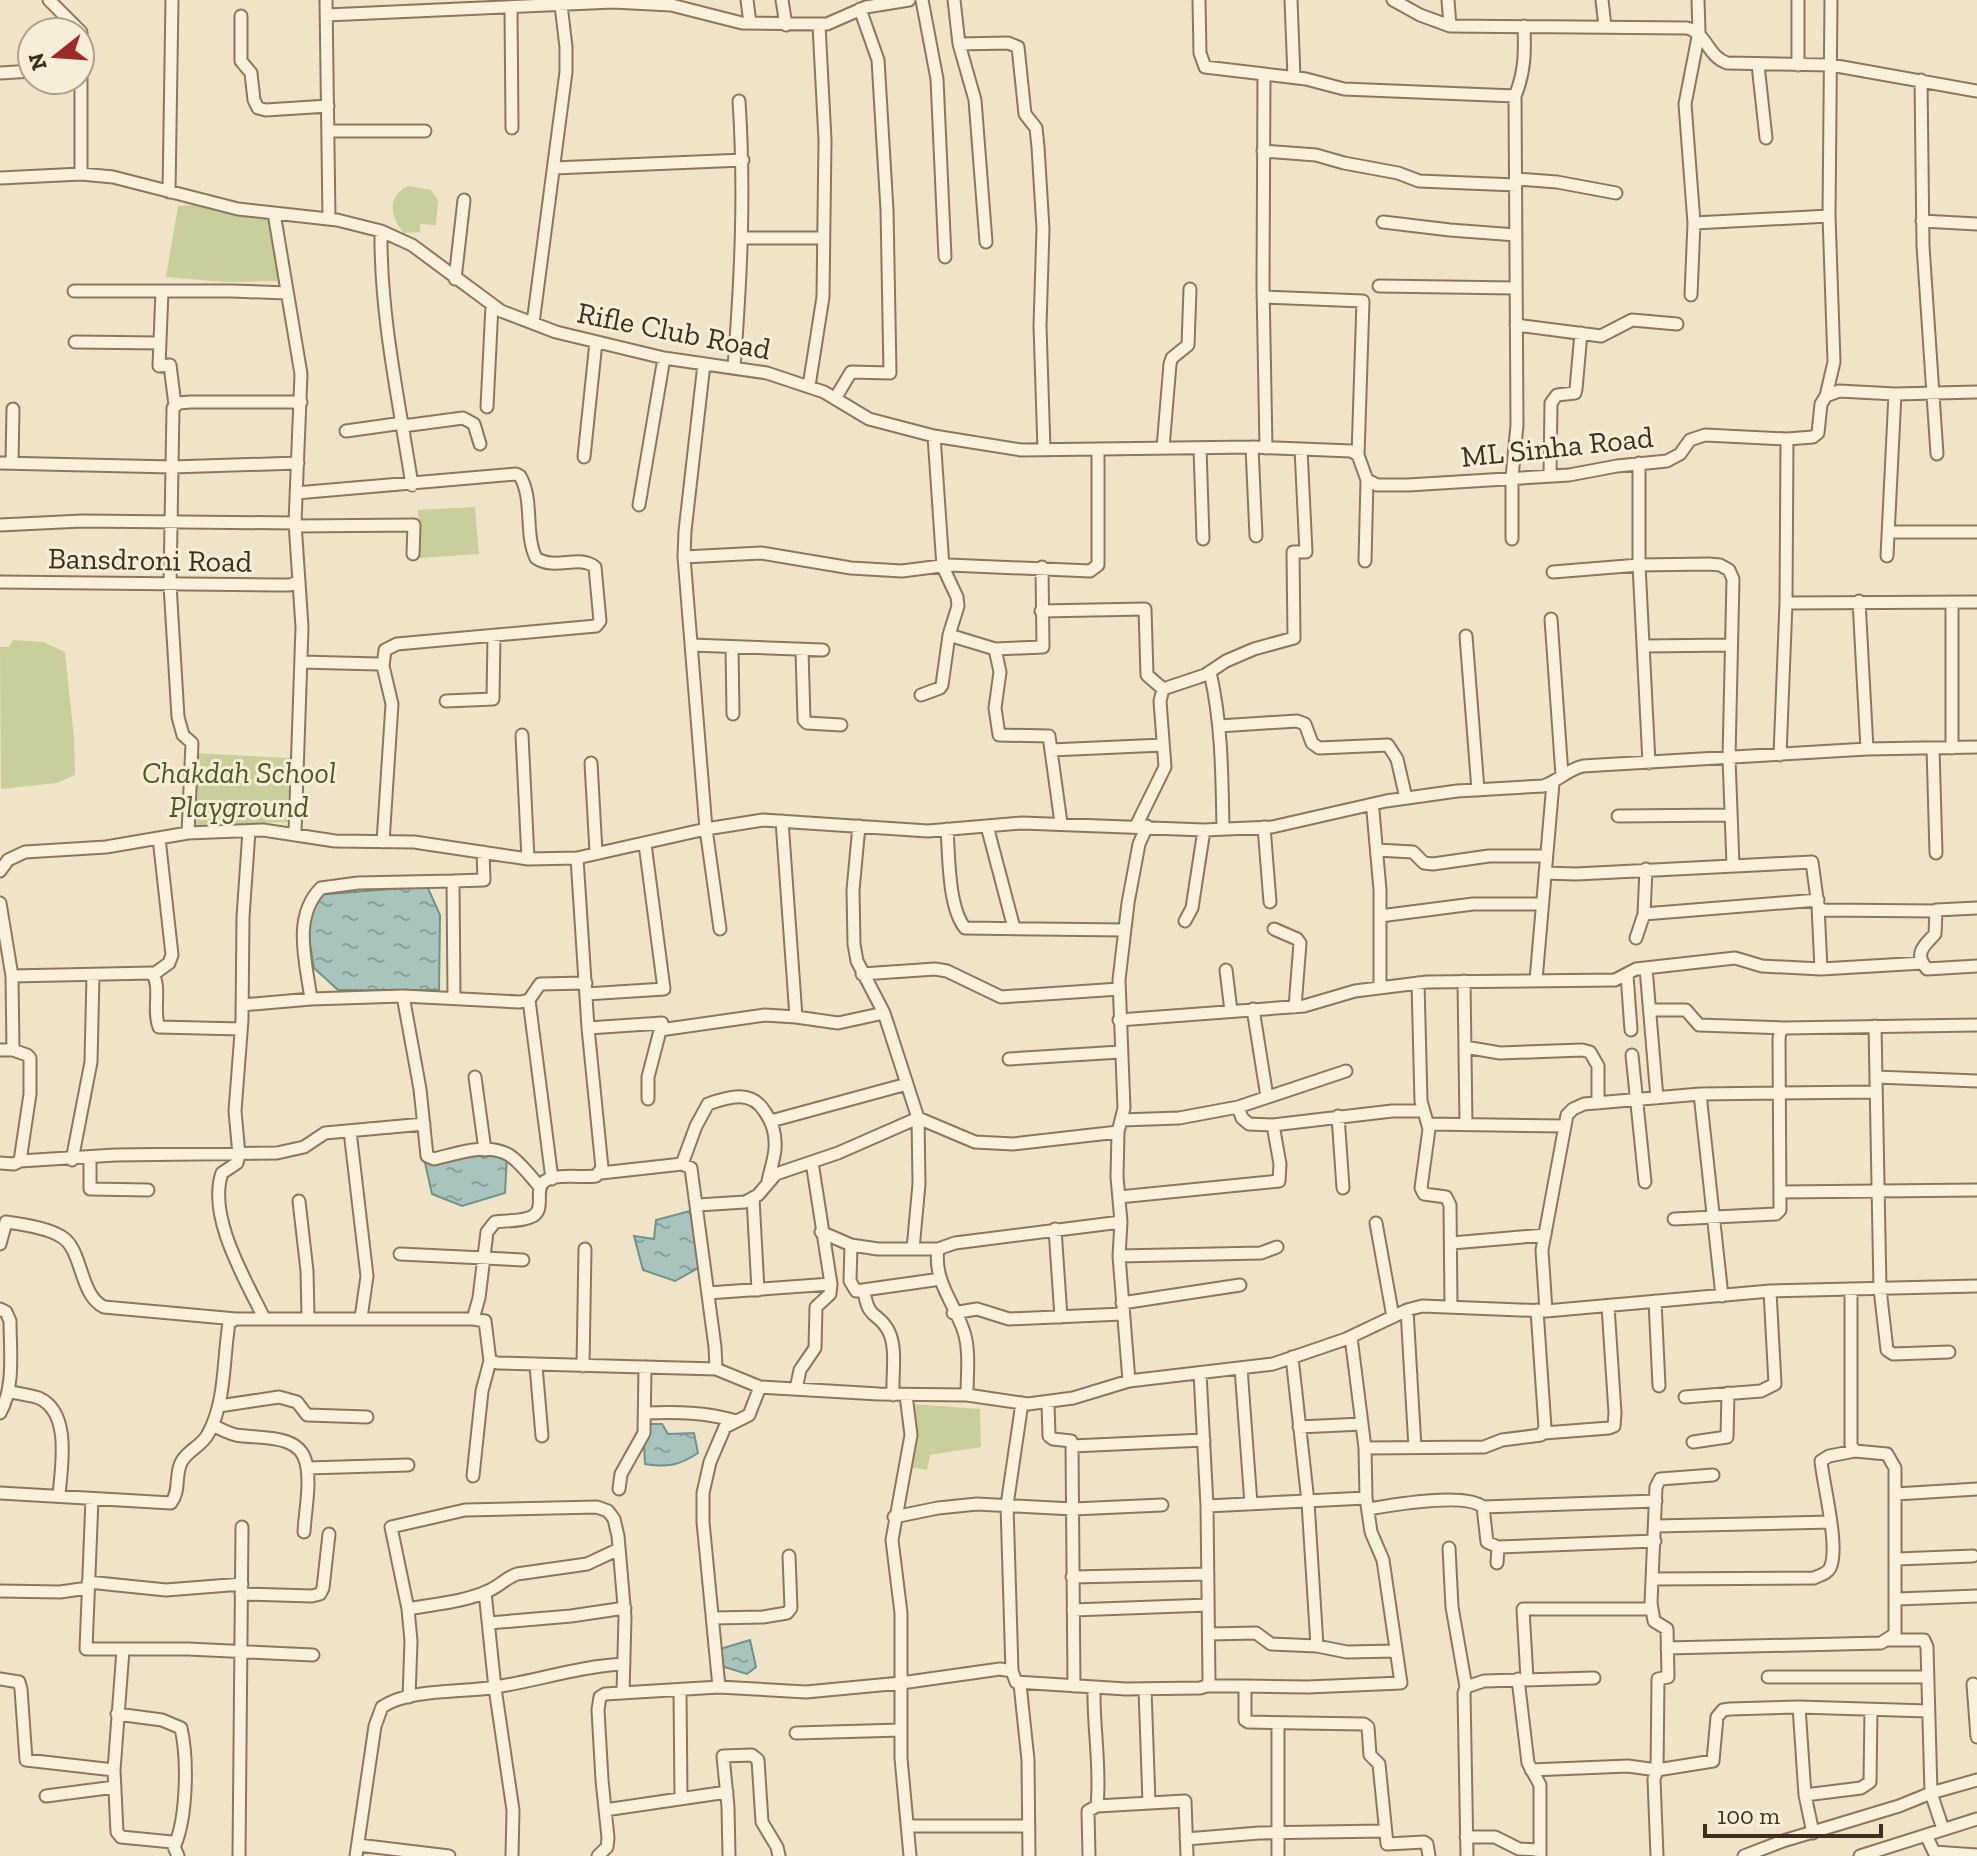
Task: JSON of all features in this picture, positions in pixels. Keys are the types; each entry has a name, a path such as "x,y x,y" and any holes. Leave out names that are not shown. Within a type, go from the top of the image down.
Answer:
{"street":[{"path":"49,0 65,16"},
{"path":"169,192 173,119 172,0"},
{"path":"326,0 329,219"},
{"path":"747,0 750,23"},
{"path":"782,0 786,25"},
{"path":"327,15 427,5 511,7 613,2 671,5 722,20 819,25 835,22 860,9 909,0"},
{"path":"922,0 937,79 945,257"},
{"path":"954,0 959,44 975,100 986,242"},
{"path":"1199,0 1200,53 1205,67 1294,77 1344,89 1515,96"},
{"path":"1291,0 1294,77"},
{"path":"1393,0 1428,19 1450,26 1687,28 1699,32 1720,60 1758,65 1831,65 1977,91"},
{"path":"1448,0 1450,26"},
{"path":"1602,0 1605,27"},
{"path":"1691,295 1694,223 1685,104 1699,32 1698,0"},
{"path":"1798,0 1798,65"},
{"path":"1826,396 1834,362 1829,216 1831,0"},
{"path":"533,323 566,72 561,5"},
{"path":"511,7 512,128"},
{"path":"836,397 851,372 890,373 887,210 878,60 860,9"},
{"path":"241,16 241,61 251,73 258,108 328,106"},
{"path":"809,386 823,297 825,140 819,25"},
{"path":"1512,539 1512,477 1517,425 1515,96 1525,61 1524,26"},
{"path":"959,44 1008,43 1018,47 1025,114 1037,131 1043,229 1040,326 1044,449"},
{"path":"1758,65 1766,138"},
{"path":"1264,74 1266,448"},
{"path":"1921,80 1922,221 1937,454"},
{"path":"80,96 81,174"},
{"path":"734,367 743,238 739,101"},
{"path":"328,131 425,131"},
{"path":"1263,151 1316,155 1398,173 1419,181 1557,182 1616,193"},
{"path":"554,168 743,160"},
{"name":"Rifle Club Road","path":"0,178 81,174 113,177 238,209 329,219 381,231 412,245 492,305 533,323 664,358 767,373 836,397 869,419 934,436 997,447 1252,447 1351,451 1358,455"},
{"path":"455,279 464,200"},
{"path":"274,213 297,346 301,402 295,524 302,600 295,833"},
{"path":"1694,223 1829,216"},
{"path":"1922,221 1977,224"},
{"path":"1383,222 1516,235"},
{"path":"381,231 386,320 412,485"},
{"path":"743,238 823,238"},
{"path":"1379,286 1515,288"},
{"path":"1163,448 1170,364 1172,358 1188,345 1190,289"},
{"path":"74,291 287,293"},
{"path":"162,291 159,366 170,365 175,405 170,585 178,717 182,732 192,743 188,833"},
{"path":"1263,297 1363,301 1358,455 1367,480 1365,561"},
{"path":"487,407 492,305"},
{"path":"1516,325 1601,336 1632,320 1677,324"},
{"path":"1550,475 1551,403 1557,395 1575,393 1581,333"},
{"path":"75,342 160,343"},
{"path":"584,457 596,342"},
{"path":"639,505 664,358"},
{"path":"704,364 684,557 706,829 720,929"},
{"path":"1826,396 1839,391 1895,394 1977,392"},
{"path":"1887,556 1895,394"},
{"name":"ML Sinha Road","path":"1367,480 1377,485 1408,485 1589,472 1675,458 1690,440 1705,435 1787,439 1816,435 1821,404 1826,396"},
{"path":"175,405 190,402 301,402"},
{"path":"13,409 6,462 172,467 298,463"},
{"path":"346,431 463,418 474,424 480,444"},
{"path":"921,695 942,685 949,635 957,612 957,597 943,567 934,436"},
{"path":"1780,755 1786,603 1787,439"},
{"path":"1252,447 1256,536"},
{"path":"1200,448 1203,539"},
{"path":"684,557 761,553 851,568 902,571 943,567 1042,567 1090,571 1098,565 1098,449"},
{"path":"1163,689 1210,672 1254,649 1294,638 1293,552 1306,552 1301,449"},
{"path":"1639,463 1639,565 1649,763"},
{"path":"296,493 508,474 520,476 525,485 529,532 536,558 551,564 585,562 595,567 600,621 596,626 397,644 385,650 383,666 392,704 383,842"},
{"path":"0,525 82,521 414,525 413,554"},
{"path":"1889,532 1977,532"},
{"path":"1553,572 1639,565 1709,564 1729,570 1733,579 1729,758 1733,865"},
{"path":"949,635 995,649 1043,647 1042,567"},
{"name":"Bansdroni Road","path":"0,582 290,585 299,581"},
{"path":"1859,601 1867,749"},
{"path":"1952,602 1952,748"},
{"path":"1786,603 1977,602"},
{"path":"1041,611 1145,609 1147,675 1163,689"},
{"path":"1536,980 1546,856 1557,779 1551,619"},
{"path":"446,701 493,699 494,636"},
{"path":"1466,636 1478,790"},
{"path":"692,645 823,650"},
{"path":"1645,646 1731,645"},
{"path":"732,647 733,714"},
{"path":"995,649 1000,672 995,708 999,735 1049,736 1061,823"},
{"path":"802,650 804,720 807,723 841,725"},
{"path":"301,662 383,666"},
{"path":"1210,672 1219,726 1223,829"},
{"path":"1129,1381 1119,1256 1123,1084 1119,989 1141,826 1165,767 1160,701 1163,689"},
{"path":"1219,726 1297,721 1305,724 1312,743 1319,748 1388,745 1397,759 1406,798"},
{"path":"522,735 528,859"},
{"path":"1051,750 1163,745"},
{"path":"0,871 8,860 25,852 106,847 188,833 263,830 335,841 414,842 528,859 577,858 706,829 763,820 928,831 1061,823 1204,830 1264,827 1406,798 1518,789 1557,779 1570,769 1583,766 1867,749 1977,747"},
{"path":"1933,748 1936,853"},
{"path":"591,763 596,852"},
{"path":"1373,811 1380,916 1380,987"},
{"path":"1618,816 1731,815"},
{"path":"782,821 796,1017"},
{"path":"859,826 853,890 854,944 862,974 884,1013 918,1118 919,1184 913,1249"},
{"path":"987,826 1014,928"},
{"path":"1264,827 1270,902"},
{"path":"947,829 953,891 959,921 965,928 1125,930"},
{"path":"1185,921 1192,908 1204,830"},
{"path":"249,831 235,1111 239,1155 237,1163 222,1173 218,1194 224,1227 264,1318"},
{"path":"12,976 154,974 169,963 172,955 159,838"},
{"path":"552,1179 529,1000 540,984 586,989 664,989 645,844"},
{"path":"1377,850 1413,852 1424,863 1433,864 1489,856 1546,856"},
{"path":"311,999 304,949 304,918 307,906 321,888 358,883 484,880 483,852"},
{"path":"577,858 601,1173"},
{"path":"1545,873 1812,862 1818,903 1821,969"},
{"path":"1636,938 1644,914 1646,869"},
{"path":"453,881 454,997"},
{"path":"0,903 12,976 6,1050 27,1055 30,1064 30,1094 20,1161"},
{"path":"1818,903 1823,910 1935,911 1977,908"},
{"path":"1644,914 1818,903"},
{"path":"1380,916 1473,904 1542,904"},
{"path":"1935,911 1935,934 1923,945 1923,963 1927,969 1977,966"},
{"path":"1274,929 1300,943 1295,1007"},
{"path":"1119,1020 1295,1007 1380,987 1418,983 1615,980 1636,969 1735,958 1762,966 1821,969 1923,963"},
{"path":"1646,968 1657,1098"},
{"path":"862,974 935,969 947,971 1001,997 1119,989"},
{"path":"1226,970 1231,1011"},
{"path":"154,974 159,1027 241,1029"},
{"path":"72,1160 91,1062 93,975"},
{"path":"1627,975 1631,1030"},
{"path":"1464,981 1466,1125"},
{"path":"1418,983 1423,1111 1429,1139 1421,1188 1424,1194 1449,1199 1451,1306"},
{"path":"242,1005 403,996 510,1002 529,1000"},
{"path":"403,996 429,1159 485,1150 509,1155 540,1187"},
{"path":"1253,1009 1267,1097"},
{"path":"1650,1010 1686,1010 1699,1025 1784,1028 1977,1025"},
{"path":"660,1030 765,1015 838,1023 884,1013"},
{"path":"588,1028 662,1023 648,1077 648,1099"},
{"path":"1875,1026 1880,1289 1890,1353 1949,1352"},
{"path":"1674,1219 1776,1214 1780,1210 1779,1039 1784,1028"},
{"path":"1465,1047 1500,1053 1590,1052 1598,1066 1598,1103"},
{"path":"1009,1059 1120,1052"},
{"path":"1632,1055 1645,1182"},
{"path":"698,1205 745,1202 776,1174 918,1118 975,1142 1013,1144 1238,1107 1346,1071"},
{"path":"475,1077 485,1150"},
{"path":"1876,1077 1977,1081"},
{"path":"771,1121 907,1084"},
{"path":"1544,1433 1542,1250 1567,1115 1584,1104 1700,1094 1876,1092"},
{"path":"1700,1094 1722,1296"},
{"path":"682,1164 708,1104 737,1097 751,1098 758,1100 771,1121 775,1149 768,1182"},
{"path":"1238,1107 1242,1118 1249,1124 1273,1125 1338,1116 1423,1111"},
{"path":"1338,1116 1343,1188"},
{"path":"0,1163 158,1154 277,1153 304,1147 318,1136 424,1124"},
{"path":"1428,1124 1565,1126"},
{"path":"1119,1197 1279,1181 1280,1164 1273,1125"},
{"path":"350,1131 367,1276 361,1318"},
{"path":"90,1158 90,1189 148,1190"},
{"path":"796,1389 800,1370 815,1348 816,1307 830,1294 831,1284 812,1162"},
{"path":"473,1319 487,1232 495,1222 534,1215 539,1210 540,1187 544,1181 682,1164 689,1166 693,1172 716,1369"},
{"path":"1781,1192 1977,1190"},
{"path":"753,1198 758,1290"},
{"path":"299,1201 308,1318"},
{"path":"0,1244 6,1222 61,1236 68,1243 91,1296 104,1307 236,1319 485,1321 490,1361 482,1391 473,1476"},
{"path":"821,1232 851,1245 878,1249 938,1249 955,1243 1121,1222"},
{"path":"1376,1223 1393,1317"},
{"path":"1055,1229 1061,1317"},
{"path":"1452,1243 1545,1235"},
{"path":"851,1245 851,1287 856,1291 941,1279"},
{"path":"1119,1256 1261,1253 1277,1247"},
{"path":"583,1366 585,1249"},
{"path":"938,1249 941,1279 966,1338 967,1395"},
{"path":"400,1254 523,1260"},
{"path":"708,1293 831,1284"},
{"path":"953,1313 977,1309 1009,1319 1061,1317 1122,1309 1240,1285"},
{"path":"490,1361 536,1366 716,1369 760,1387 893,1395 967,1395 1022,1403 1048,1403 1129,1381 1273,1364 1351,1337 1422,1306 1542,1310 1770,1291 1977,1286"},
{"path":"1851,1289 1850,1432 1855,1451"},
{"path":"864,1290 868,1310 884,1325 891,1337 893,1395"},
{"path":"1685,1397 1761,1391 1775,1384 1770,1291"},
{"path":"1655,1301 1659,1386"},
{"path":"1365,1448 1484,1447 1502,1440 1544,1433 1614,1426 1608,1306"},
{"path":"0,1309 9,1316 10,1321 8,1391 0,1413"},
{"path":"1407,1310 1415,1448"},
{"path":"0,1493 171,1503 176,1495 181,1462 198,1448 213,1425 219,1406 229,1323 236,1319"},
{"path":"1022,1403 1007,1505 1012,1671 1016,1682 1145,1689 1401,1683 1383,1560 1371,1532 1365,1448 1351,1337"},
{"path":"1292,1357 1308,1502 1317,1646"},
{"path":"536,1366 542,1436"},
{"path":"619,1489 621,1474 644,1433 645,1367"},
{"path":"1241,1368 1251,1504"},
{"path":"1200,1373 1207,1506 1207,1686"},
{"path":"719,1687 703,1493 710,1462 725,1427 749,1415 760,1387"},
{"path":"8,1391 39,1399 54,1411 62,1450 59,1496"},
{"path":"1693,1442 1727,1437 1728,1393"},
{"path":"906,1395 911,1435 894,1517 894,1561 901,1613 901,1730 910,1856"},
{"path":"219,1406 279,1397 297,1402 307,1415 367,1417"},
{"path":"1048,1403 1049,1436 1071,1441 1072,1446 1074,1686"},
{"path":"646,1413 690,1411 737,1421"},
{"path":"1299,1427 1362,1424"},
{"path":"213,1425 231,1434 287,1441 302,1451 307,1468 304,1532"},
{"path":"1072,1446 1204,1440"},
{"path":"1652,1579 1814,1578 1825,1573 1831,1564 1831,1522 1821,1461 1829,1456 1855,1451 1887,1454 1895,1468 1897,1559 1895,1634 1889,1640"},
{"path":"307,1468 408,1465"},
{"path":"1657,1856 1654,1779 1657,1770 1658,1679 1668,1677 1667,1629 1654,1621 1652,1609 1656,1487 1660,1479 1713,1475"},
{"path":"1896,1494 1977,1489"},
{"path":"92,1499 86,1649 188,1649 313,1655"},
{"path":"1207,1506 1468,1500 1483,1507 1656,1501"},
{"path":"894,1517 938,1508 1007,1505 1073,1509 1162,1505"},
{"path":"409,1697 411,1641 408,1609 391,1527 465,1510 597,1507 608,1511 614,1519 619,1549 625,1608 623,1693"},
{"path":"1483,1507 1487,1542 1498,1547 1655,1541"},
{"path":"1656,1526 1831,1522"},
{"path":"239,1856 242,1527"},
{"path":"0,1591 60,1592 88,1585 166,1590 242,1589 312,1596 320,1594 323,1588 329,1534"},
{"path":"1497,1563 1498,1547"},
{"path":"1449,1548 1452,1607 1466,1687 1467,1856"},
{"path":"408,1609 485,1592 517,1574 587,1564 619,1549"},
{"path":"713,1618 787,1613 791,1608 789,1556"},
{"path":"1897,1559 1973,1556"},
{"path":"1072,1577 1208,1574"},
{"path":"485,1592 513,1810 512,1856"},
{"path":"1897,1599 1977,1596"},
{"path":"1073,1610 1208,1605"},
{"path":"489,1623 625,1608"},
{"path":"1466,1837 1495,1837 1519,1849 1540,1853 1540,1785 1531,1770 1522,1724 1523,1609 1652,1609"},
{"path":"1209,1634 1256,1633 1271,1644 1317,1646 1347,1652 1396,1651"},
{"path":"1667,1648 1924,1640 1932,1795 1941,1824"},
{"path":"117,1714 162,1720 181,1728 183,1808 176,1851 155,1839 121,1837 117,1832 114,1770 117,1714 123,1650"},
{"path":"449,1856 357,1851 375,1726 382,1707 409,1697 495,1688 603,1665 624,1664"},
{"path":"598,1856 607,1847 599,1703 600,1697 605,1694 719,1687 806,1692 1000,1669 1012,1671"},
{"path":"1768,1677 1927,1677"},
{"path":"1466,1687 1484,1681 1594,1678"},
{"path":"0,1679 19,1682 26,1760 114,1770"},
{"path":"1020,1684 1028,1760 1029,1856"},
{"path":"1973,1684 1977,1737"},
{"path":"1245,1686 1245,1720 1278,1724 1364,1724 1368,1727 1370,1755 1379,1764 1387,1844 1424,1842 1429,1856"},
{"path":"1094,1687 1093,1720 1099,1779 1097,1806"},
{"path":"1145,1689 1149,1802"},
{"path":"680,1690 681,1799"},
{"path":"1531,1770 1628,1766 1657,1770 1713,1761 1717,1717 1723,1710 1799,1707 1928,1711"},
{"path":"1799,1707 1805,1795 1813,1833"},
{"path":"1805,1795 1861,1788 1870,1782 1871,1710"},
{"path":"1278,1724 1278,1856"},
{"path":"796,1733 901,1730"},
{"path":"729,1856 723,1756 752,1755 756,1757 762,1822 779,1856"},
{"path":"1744,1856 1977,1780"},
{"path":"46,1796 115,1787"},
{"path":"605,1810 727,1792"},
{"path":"1089,1856 1088,1811 1097,1806 1185,1801 1187,1856"},
{"path":"1860,1856 1899,1850 1941,1824 1977,1819"},
{"path":"907,1826 1029,1826"},
{"path":"1186,1839 1384,1831"},
{"path":"1926,1835 1934,1852 1977,1855"}],"green space":[{"path":"409,186 431,190 438,200 436,225 420,224 420,232 404,233 399,227 393,213 394,201"},
{"path":"193,205 270,217 279,281 225,282 166,277 178,206"},
{"path":"475,507 479,554 420,558 418,510"},
{"path":"13,640 43,642 65,652 75,775 57,783 1,789 0,647 9,647"},
{"name":"Chakdah School Playground","path":"193,753 290,758 288,822 188,826"},
{"path":"912,1404 980,1409 981,1447 930,1455 927,1470 909,1467"}],"water":[{"path":"427,886 440,915 439,990 338,990 314,968 306,920 317,895"},
{"path":"476,1148 507,1155 505,1193 462,1206 432,1194 424,1158"},
{"path":"690,1211 700,1267 675,1281 643,1270 634,1236 654,1239 656,1220"},
{"path":"643,1424 662,1424 668,1434 694,1433 698,1453 673,1464 645,1464"},
{"path":"750,1640 756,1667 747,1674 718,1665 720,1649"}]}
